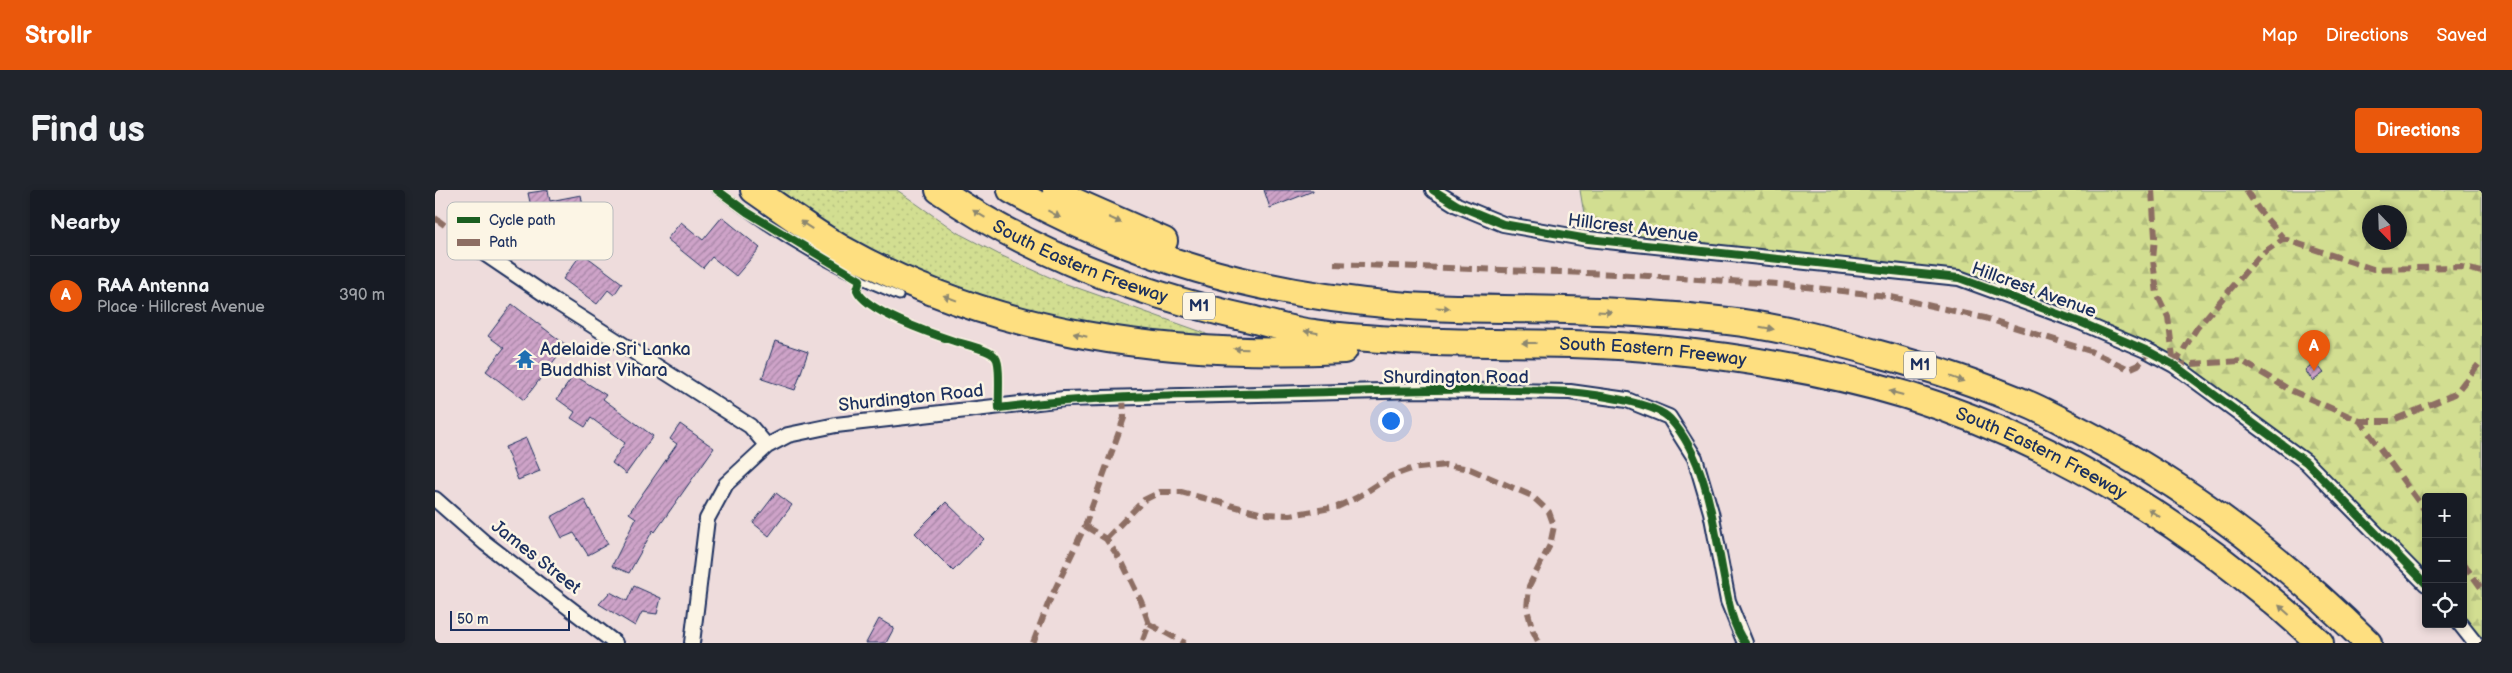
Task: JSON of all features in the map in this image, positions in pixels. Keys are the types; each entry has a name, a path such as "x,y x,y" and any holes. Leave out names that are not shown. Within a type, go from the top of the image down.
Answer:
{"highway":[{"name":"M1","path":"754,190 837,246 908,282 988,312 1094,338 1169,347 1309,351 1482,343"},
{"name":"South Eastern Freeway","path":"939,190 1016,236 1147,292 1229,315 1311,333 1399,341 1567,343 1653,348 1741,359 1827,375 1908,396 1991,427 2067,463 2142,504 2214,553 2282,608 2320,643"},
{"name":"South Eastern Freeway","path":"1011,190 1065,220 1147,254 1226,278 1300,293 1394,305 1480,310 1566,310 1731,322 1817,336 1925,367 2034,407 2110,446 2184,490 2252,540 2317,593 2368,643"},
{"path":"1057,190 1073,201 1154,238 1233,263 1394,305"}],"street":[{"name":"Hillcrest Avenue","path":"1433,190 1457,205 1503,224 1588,239 1959,278 2081,322 2174,364 2306,462 2425,583"},
{"path":"494,260 556,302 750,426 767,446"},
{"name":"Shurdington Road","path":"692,643 707,519 726,484 767,446 788,434 836,425 1065,399 1421,390 1569,392 1627,400 1669,417 1695,458 1711,512 1728,601 1745,643"},
{"name":"James Street","path":"435,499 485,543 615,643"},
{"path":"2463,628 2475,643"}],"lane":[{"path":"717,190 747,212 833,265 860,280 899,296"}],"green space":[{"path":"771,190 897,190 958,233 1000,255 1058,281 1202,332 1216,339 1069,324 937,283 857,243"},
{"path":"1580,190 2482,190 2482,643 2475,643 2466,628 2467,493 2422,493 2422,580 2306,462 2164,359 1959,278 1588,239"}],"building":[{"path":"548,190 550,201 581,195 582,202 530,202 528,193"},
{"path":"1264,190 1313,190 1313,191 1270,208"},
{"path":"722,217 760,248 736,276 712,257 703,268 667,239 681,222 703,240"},
{"path":"577,260 591,260 622,283 614,295 608,290 597,304 563,279"},
{"name":"Adelaide Sri Lanka Buddhist Vihara","path":"512,304 566,345 524,400 486,371 504,348 488,336"},
{"path":"775,341 808,352 795,390 762,379"},
{"path":"2315,362 2324,373 2313,381 2305,370"},
{"path":"574,375 606,395 603,399 653,436 626,474 612,463 625,443 591,418 585,427 571,418 575,412 557,399"},
{"path":"680,424 714,448 655,532 653,530 629,573 612,566 636,518 629,513 677,444 670,439"},
{"path":"526,438 540,471 518,480 505,447"},
{"path":"776,493 792,505 769,536 753,523"},
{"path":"584,499 608,544 588,555 574,533 562,538 551,517"},
{"path":"946,502 984,539 953,571 915,533"},
{"path":"634,586 661,598 657,614 642,612 635,626 599,604 610,592 627,601"},
{"path":"879,619 894,628 886,643 866,643"}],"marked path":[{"path":"2152,190 2155,237 2153,260 2157,294 2168,317 2174,365"},
{"path":"2246,190 2259,210 2284,239"},
{"path":"435,218 447,227"},
{"path":"2174,365 2197,328 2260,255 2284,239 2373,269 2461,267 2482,272"},
{"path":"1334,264 1615,274 1778,284 1887,296 1985,318 2090,351 2129,369 2138,365 2150,352"},
{"path":"2360,421 2391,421 2455,394 2482,360"},
{"path":"2174,365 2242,361 2290,390 2360,421 2422,506"},
{"path":"1033,643 1048,604 1085,526 1124,418 1123,396"},
{"path":"1106,539 1144,500 1160,492 1181,492 1263,514 1290,515 1337,507 1358,497 1391,476 1411,469 1445,465 1470,469 1532,496 1549,512 1554,526 1550,545 1529,586 1527,609 1533,631 1539,643"},
{"path":"1085,526 1106,539 1122,562 1141,601 1149,624 1142,643"},
{"path":"2467,568 2482,589"},
{"path":"1149,624 1185,643"}],"cycle path":[{"path":"717,190 747,212 860,280 857,290 872,306 885,314 993,355 998,362 999,408 1071,400 1143,396 1393,390 1569,392 1622,400 1651,408 1670,419 1683,435 1701,473 1712,516 1731,612 1737,629 1745,643"},
{"path":"1433,190 1457,205 1503,224 1588,239 1959,278 2080,322 2150,352 2174,365 2306,462 2425,583"}],"place":[{"name":"Adelaide Sri Lanka Buddhist Vihara","path":"525,359"},
{"name":"RAA Antenna","path":"2314,371"}]}
